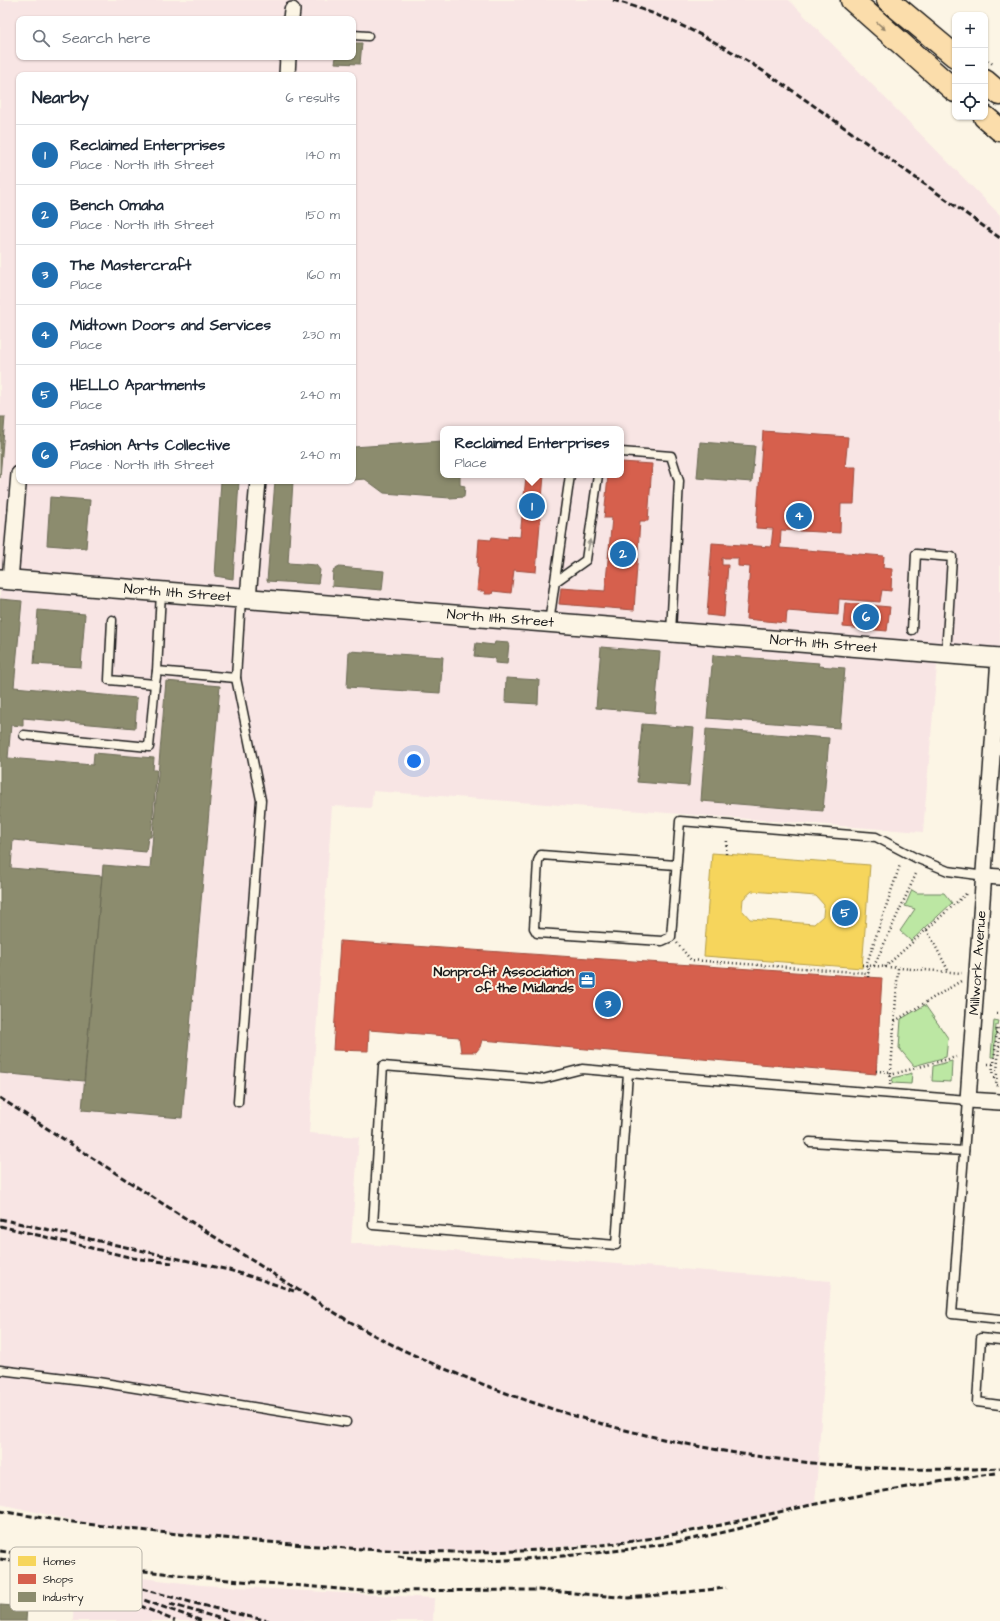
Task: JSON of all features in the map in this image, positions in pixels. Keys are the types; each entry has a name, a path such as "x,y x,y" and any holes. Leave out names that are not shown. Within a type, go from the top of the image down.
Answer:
{"highway":[{"path":"852,0 952,88"},
{"path":"888,0 952,53"},
{"path":"988,84 1000,94"},
{"path":"988,120 1000,130"}],"street":[{"path":"287,72 288,60"},
{"path":"5,579 18,484"},
{"path":"245,598 258,484"},
{"name":"North 11th Street","path":"5,579 1000,658"},
{"name":"Millwork Avenue","path":"968,1100 993,877 1000,658"},
{"path":"968,1100 1000,1102"}],"lane":[{"path":"356,35 368,36"},
{"path":"624,452 671,456 679,481 671,632"},
{"path":"549,623 570,478"},
{"path":"555,582 586,560 598,478"},
{"path":"912,630 916,554 952,557 946,654"},
{"path":"24,736 149,747 157,670 161,591"},
{"path":"238,1102 261,800 236,678 245,598"},
{"path":"112,620 109,680 155,684"},
{"path":"157,670 236,678"},
{"path":"676,865 541,855 538,861 534,928 537,932 662,941 671,937 680,821 876,837 916,858 948,871 993,877"},
{"path":"628,1073 616,1245 373,1225 383,1066 543,1079 582,1069 968,1100 952,1314 1000,1319"},
{"path":"810,1142 964,1151"},
{"path":"1000,1340 981,1338 978,1402 1000,1405"},
{"path":"0,1370 98,1382 346,1422"}],"path":[{"path":"726,854 727,840"},
{"path":"868,977 868,966 900,864"},
{"path":"874,966 916,874"},
{"path":"885,967 968,892"},
{"path":"927,930 949,972"},
{"path":"671,937 691,960 869,973"},
{"path":"862,965 962,973"},
{"path":"890,1085 898,968"},
{"path":"894,1021 961,981"},
{"path":"996,1078 992,1078 993,1064 997,1028 1000,1029"},
{"path":"1000,1034 996,1078 996,1085 1000,1086"},
{"path":"876,1071 890,1074 956,1057"},
{"path":"988,1064 993,1064"}],"shaded area":[{"path":"0,0 789,0 1000,215 1000,658 938,654 923,832 373,791 371,808 332,806 309,1133 359,1137 351,1243 831,1281 815,1504 633,1541 510,1551 385,1551 98,1526 0,1504"},
{"path":"142,1578 201,1585 434,1598 433,1621 73,1621 73,1611 142,1611"}],"green space":[{"path":"912,890 917,893 944,893 952,903 911,941 900,931 915,909 905,906"},
{"path":"925,1005 948,1038 946,1057 914,1066 899,1048 901,1019"},
{"path":"994,1020 999,1021 998,1025 996,1025 994,1057 991,1057"},
{"path":"952,1061 951,1082 932,1081 933,1066"},
{"path":"912,1073 911,1084 892,1083 893,1078"}],"building: Homes":[{"path":"712,853 870,865 862,968 704,956","holes":["752,891 816,896 824,905 823,916 814,924 750,919 742,910 743,899"]}],"building: Shops":[{"path":"763,431 848,437 845,467 856,467 854,504 841,504 840,533 781,530 780,548 884,556 883,568 892,569 891,591 882,590 880,602 839,599 838,615 787,611 786,623 746,619 750,567 738,566 738,558 722,558 722,565 728,565 724,617 707,615 712,543 771,547 773,529 756,528"},
{"path":"624,462 652,464 648,521 640,521 634,610 559,604 561,588 605,591 612,518 604,518 608,478 624,478"},
{"path":"526,478 544,478 536,572 514,570 511,593 493,591 492,594 485,594 485,591 477,591 479,539 491,540 492,537 508,539 508,536 520,537"},
{"path":"845,603 890,607 887,631 843,627"},
{"path":"340,941 882,978 876,1074 482,1040 480,1047 476,1052 461,1052 459,1037 369,1030 368,1051 333,1050"}],"building: Industry":[{"path":"356,43 362,43 360,64 335,63 336,60 356,60"},
{"path":"0,417 5,417 0,478"},
{"path":"440,441 440,478 460,478 460,485 465,486 464,497 450,498 384,493 365,479 356,480 356,447"},
{"path":"700,442 755,446 752,482 697,478"},
{"path":"221,484 239,484 233,579 215,576"},
{"path":"275,484 293,484 288,563 316,565 320,570 318,584 267,581"},
{"path":"50,497 90,500 86,548 47,545"},
{"path":"339,567 384,571 382,590 332,586 333,571"},
{"path":"0,599 22,601 14,687 137,698 135,728 23,718 23,726 11,725 8,758 93,765 94,753 154,758 153,770 157,770 151,837 148,837 146,852 13,840 11,868 102,876 84,1081 0,1073"},
{"path":"38,610 85,614 81,667 34,664"},
{"path":"495,642 509,643 507,664 495,663 495,658 474,656 476,643 494,645"},
{"path":"601,647 660,652 655,713 596,708"},
{"path":"349,651 443,657 440,693 347,687"},
{"path":"713,655 819,663 818,666 845,668 840,728 707,718"},
{"path":"506,678 539,680 538,704 505,702"},
{"path":"166,681 220,686 182,1118 82,1110 103,865 150,869"},
{"path":"642,724 694,728 689,786 637,782"},
{"path":"706,729 829,738 823,811 701,801"},
{"path":"0,1605 10,1606 10,1611 27,1611 26,1621 0,1621"}],"railway":[{"path":"613,0 677,23 735,54 790,89 1000,238"},
{"path":"0,1098 189,1221 340,1316 384,1341 490,1387 551,1409 614,1427 677,1442 741,1454 805,1462 870,1467 935,1469 1000,1468"},
{"path":"0,1219 229,1270 294,1291"},
{"path":"0,1226 133,1258 172,1263"},
{"path":"0,1511 122,1528 295,1544 343,1548 440,1552 488,1552 585,1547 655,1538 850,1497 996,1473"},
{"path":"398,1556 417,1559 493,1561 579,1555 694,1539 723,1533 779,1517"},
{"path":"0,1551 10,1552"},
{"path":"0,1559 10,1561"},
{"path":"142,1571 206,1578 363,1591 539,1590 629,1598 726,1588"},
{"path":"142,1589 269,1621"},
{"path":"142,1599 202,1621"},
{"path":"170,1604 229,1621"},
{"path":"142,1606 175,1621"}],"place":[{"name":"Reclaimed Enterprises","path":"532,506"},
{"name":"Midtown Doors and Services","path":"799,516"},
{"name":"Bench Omaha","path":"623,554"},
{"name":"Fashion Arts Collective","path":"866,617"},
{"name":"HELLO Apartments","path":"845,913"},
{"name":"Nonprofit Association of the Midlands","path":"587,980"},
{"name":"The Mastercraft","path":"608,1004"}]}
